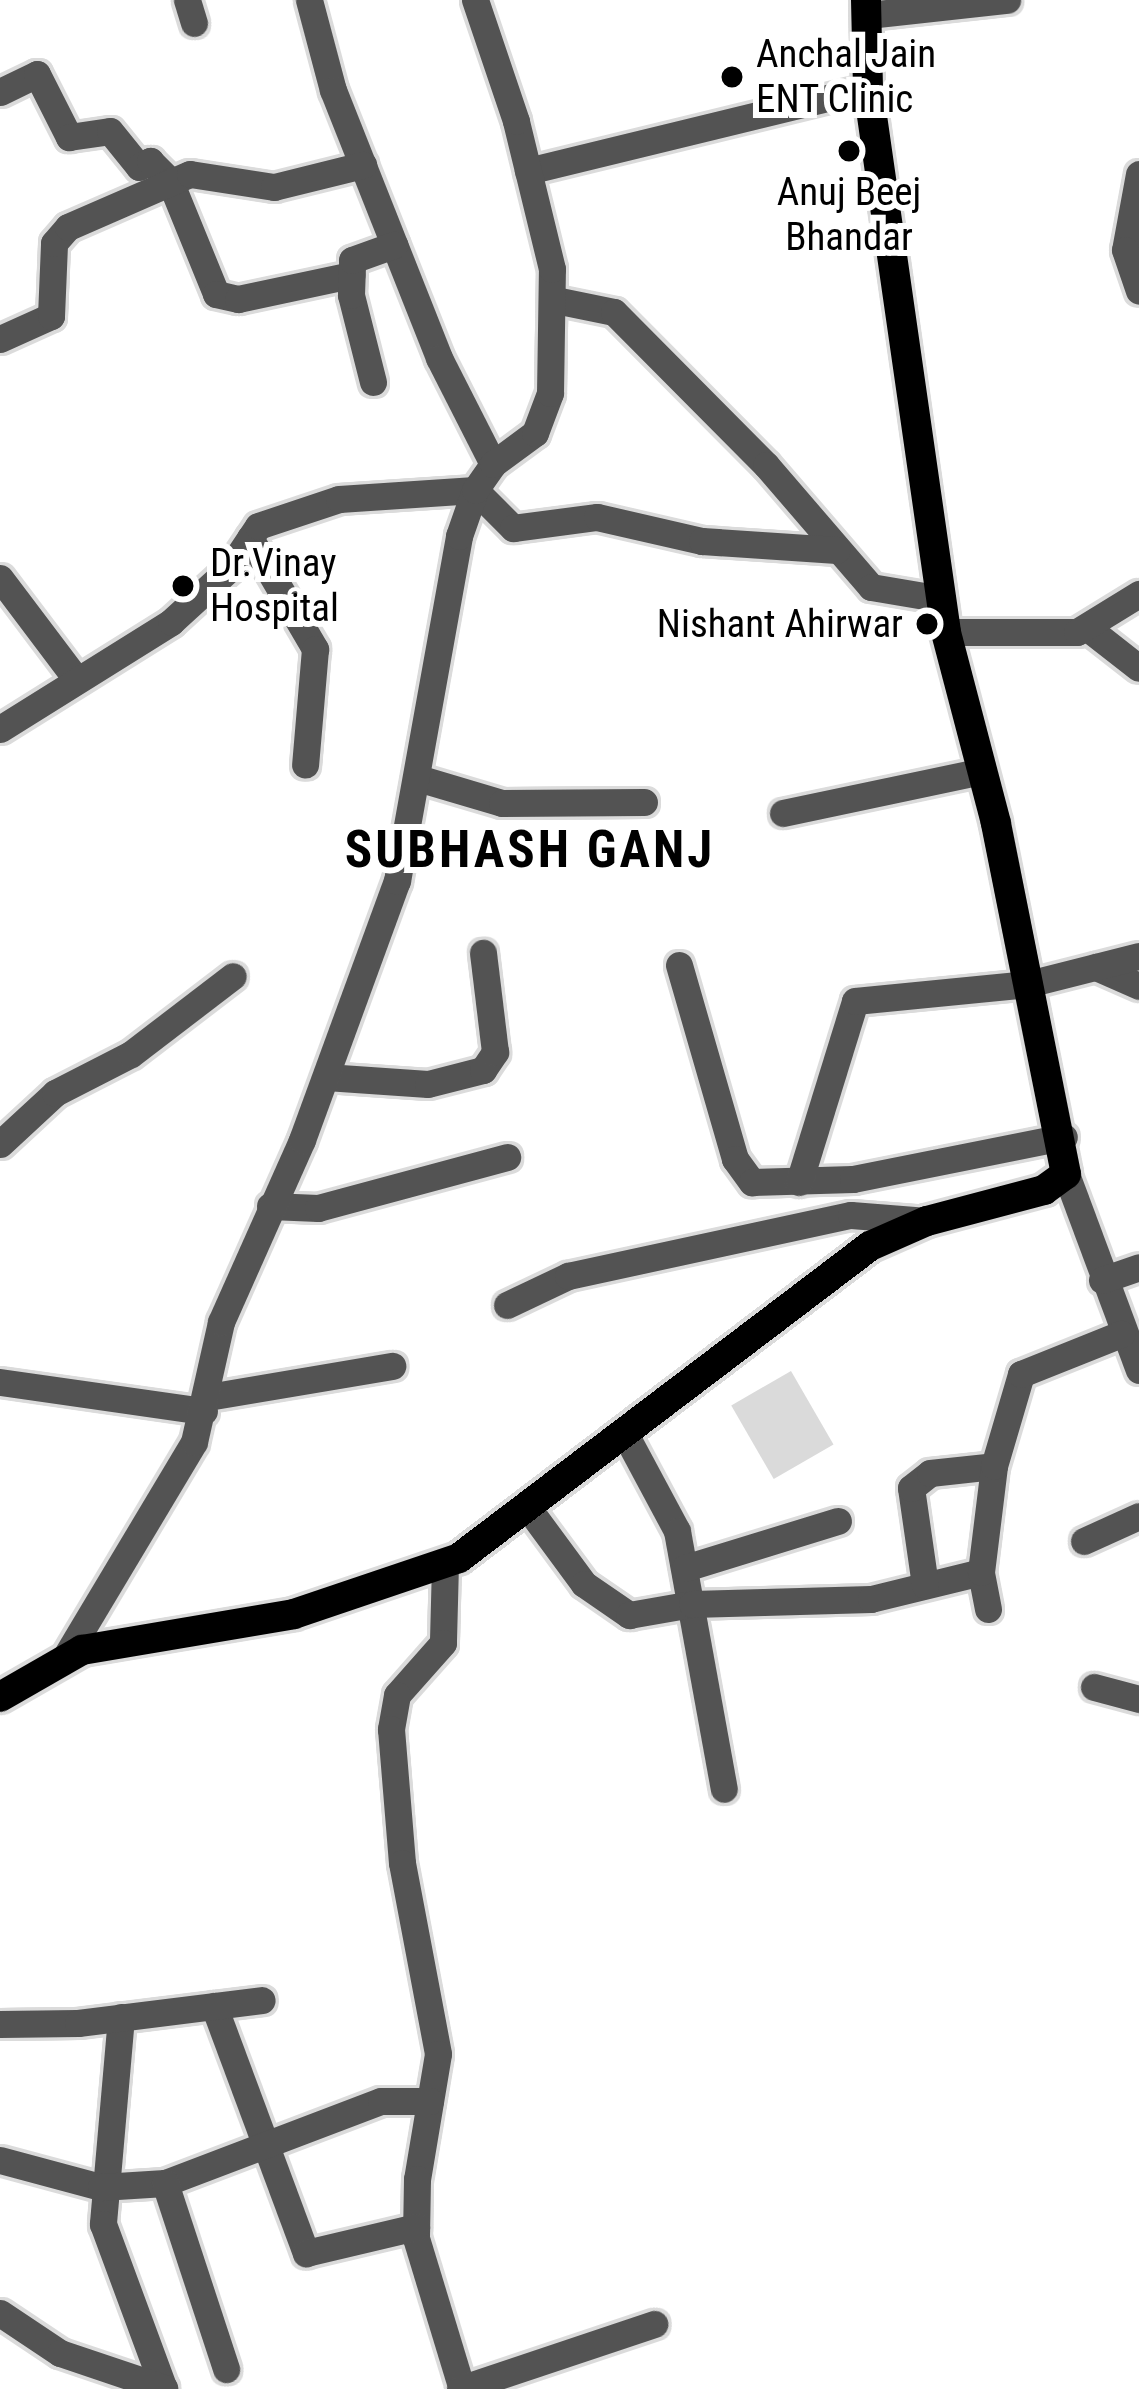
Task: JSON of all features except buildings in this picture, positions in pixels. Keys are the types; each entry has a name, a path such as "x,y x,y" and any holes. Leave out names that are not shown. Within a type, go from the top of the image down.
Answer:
{"main road":[{"path":"0,1697 66,1656 294,1614 446,1564 528,1508 856,1255 927,1221 1044,1190 1066,1174 1064,1137 983,771 946,632 868,88 867,8"}],"street":[{"path":"309,0 394,245 493,464"},
{"path":"867,8 1007,0"},
{"path":"66,1656 194,1442 221,1322 326,1077 398,881 421,779 459,536 475,490 493,464 544,417 555,300 528,171 479,1"},
{"path":"0,92 37,74 69,137 110,131 139,167 149,160 170,181 216,294 238,299 351,274"},
{"path":"528,171 868,88"},
{"path":"0,339 51,316 61,233 170,181 203,173 274,187 363,166"},
{"path":"1138,183 1125,250 1139,291"},
{"path":"374,382 351,274 361,253 394,245"},
{"path":"555,300 614,312 766,465 836,550 882,593 942,599"},
{"path":"0,729 171,622 250,538 287,512 339,499 475,490 513,528 597,517 702,541 836,550"},
{"path":"250,538 315,650 305,765"},
{"path":"0,578 76,679"},
{"path":"946,632 1089,629 1139,594"},
{"path":"1089,629 1139,668"},
{"path":"783,813 983,771"},
{"path":"421,779 502,803 644,802"},
{"path":"326,1077 428,1084 483,1070 495,1052 483,953"},
{"path":"800,1182 855,1001 1028,984 1139,956"},
{"path":"679,965 742,1173 765,1185 1064,1137"},
{"path":"1096,967 1139,986"},
{"path":"0,1144 55,1093 131,1054 233,976"},
{"path":"270,1206 318,1208 506,1157"},
{"path":"1066,1174 1121,1334 1139,1370"},
{"path":"507,1305 568,1276 850,1215 927,1221"},
{"path":"1102,1280 1139,1267"},
{"path":"988,1609 981,1572 994,1466 1027,1367 1121,1334"},
{"path":"0,1382 206,1404 392,1366"},
{"path":"624,1432 674,1520 724,1790"},
{"path":"925,1586 911,1488 930,1472 994,1466"},
{"path":"528,1508 569,1567 617,1612 692,1604 871,1599 981,1572"},
{"path":"1084,1541 1139,1516"},
{"path":"685,1568 838,1521"},
{"path":"446,1564 443,1643 397,1695 391,1729 402,1863 436,2022 416,2227 420,2263 461,2389 654,2324"},
{"path":"1094,1687 1139,1699"},
{"path":"0,2024 121,2017 262,2000"},
{"path":"214,2006 306,2253 416,2227"},
{"path":"121,2017 100,2187 106,2236 164,2389"},
{"path":"0,2160 100,2187 165,2183 268,2150 381,2101 430,2102"},
{"path":"165,2183 226,2369"},
{"path":"0,2313 60,2353 164,2389"}],"shaded area":[{"path":"791,1371 834,1445 774,1479 731,1406"}],"place":[{"name":"Anchal Jain ENT Clinic","path":"732,77"},
{"name":"Anuj Beej Bhandar","path":"849,151"},
{"name":"Dr.Vinay Hospital","path":"183,586"},
{"name":"Nishant Ahirwar","path":"927,624"}],"district":[{"name":"SUBHASH GANJ","path":"530,850"}]}
